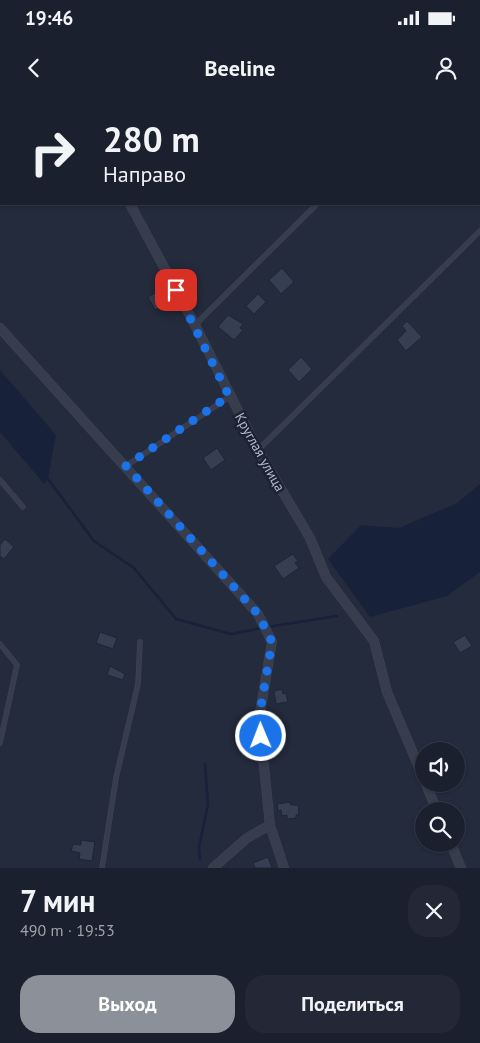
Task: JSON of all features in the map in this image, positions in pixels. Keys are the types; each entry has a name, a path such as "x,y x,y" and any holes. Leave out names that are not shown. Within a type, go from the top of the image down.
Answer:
{"street":[{"name":"Круглая улица","path":"131,205 195,325 229,396 258,450 310,538 326,577 374,641 388,692 415,757"},
{"path":"0,328 258,614 272,642 259,718 270,825 284,868"},
{"path":"213,868 247,838 270,825"},
{"path":"454,852 461,868"}],"lane":[{"path":"195,325 316,205"},
{"path":"258,450 480,231"},
{"path":"126,466 229,396"},
{"path":"0,480 23,508"},
{"path":"102,868 116,778 138,684 140,642"},
{"path":"0,644 18,665 0,744"}],"water":[{"path":"0,370 56,435 48,479 44,484 0,432"},
{"path":"480,484 480,572 447,596 370,617 328,559 361,525 399,528 457,503"}],"building":[{"path":"282,268 294,282 281,294 269,280"},
{"path":"157,292 164,305 155,310 148,297"},
{"path":"258,294 266,302 254,314 246,306"},
{"path":"228,315 243,324 240,328 243,330 234,340 218,327"},
{"path":"407,321 422,337 406,351 397,340 406,331 402,326"},
{"path":"301,357 312,369 299,382 288,370"},
{"path":"217,448 225,460 211,470 203,458"},
{"path":"5,539 14,547 4,559 0,556 0,545"},
{"path":"293,554 298,561 295,563 299,568 283,579 274,566"},
{"path":"100,632 117,638 113,649 96,643"},
{"path":"465,635 472,646 460,653 453,642"},
{"path":"110,666 125,674 123,680 107,675"},
{"path":"282,689 283,694 286,693 288,702 276,704 274,691"},
{"path":"290,802 291,805 298,805 299,815 296,815 296,818 287,819 287,815 282,816 281,810 278,811 277,804"},
{"path":"81,840 95,842 92,861 79,859 80,853 71,851 73,844 81,845"},
{"path":"268,857 272,868 255,868 253,863"}],"waterway":[{"path":"48,479 94,541 134,568 176,619 231,634 262,628"},
{"path":"267,627 337,616"},
{"path":"200,859 199,847 208,804 205,764"}],"route":[{"path":"176,290 229,396 126,466 258,614 272,642 259,718 261,736"}]}
